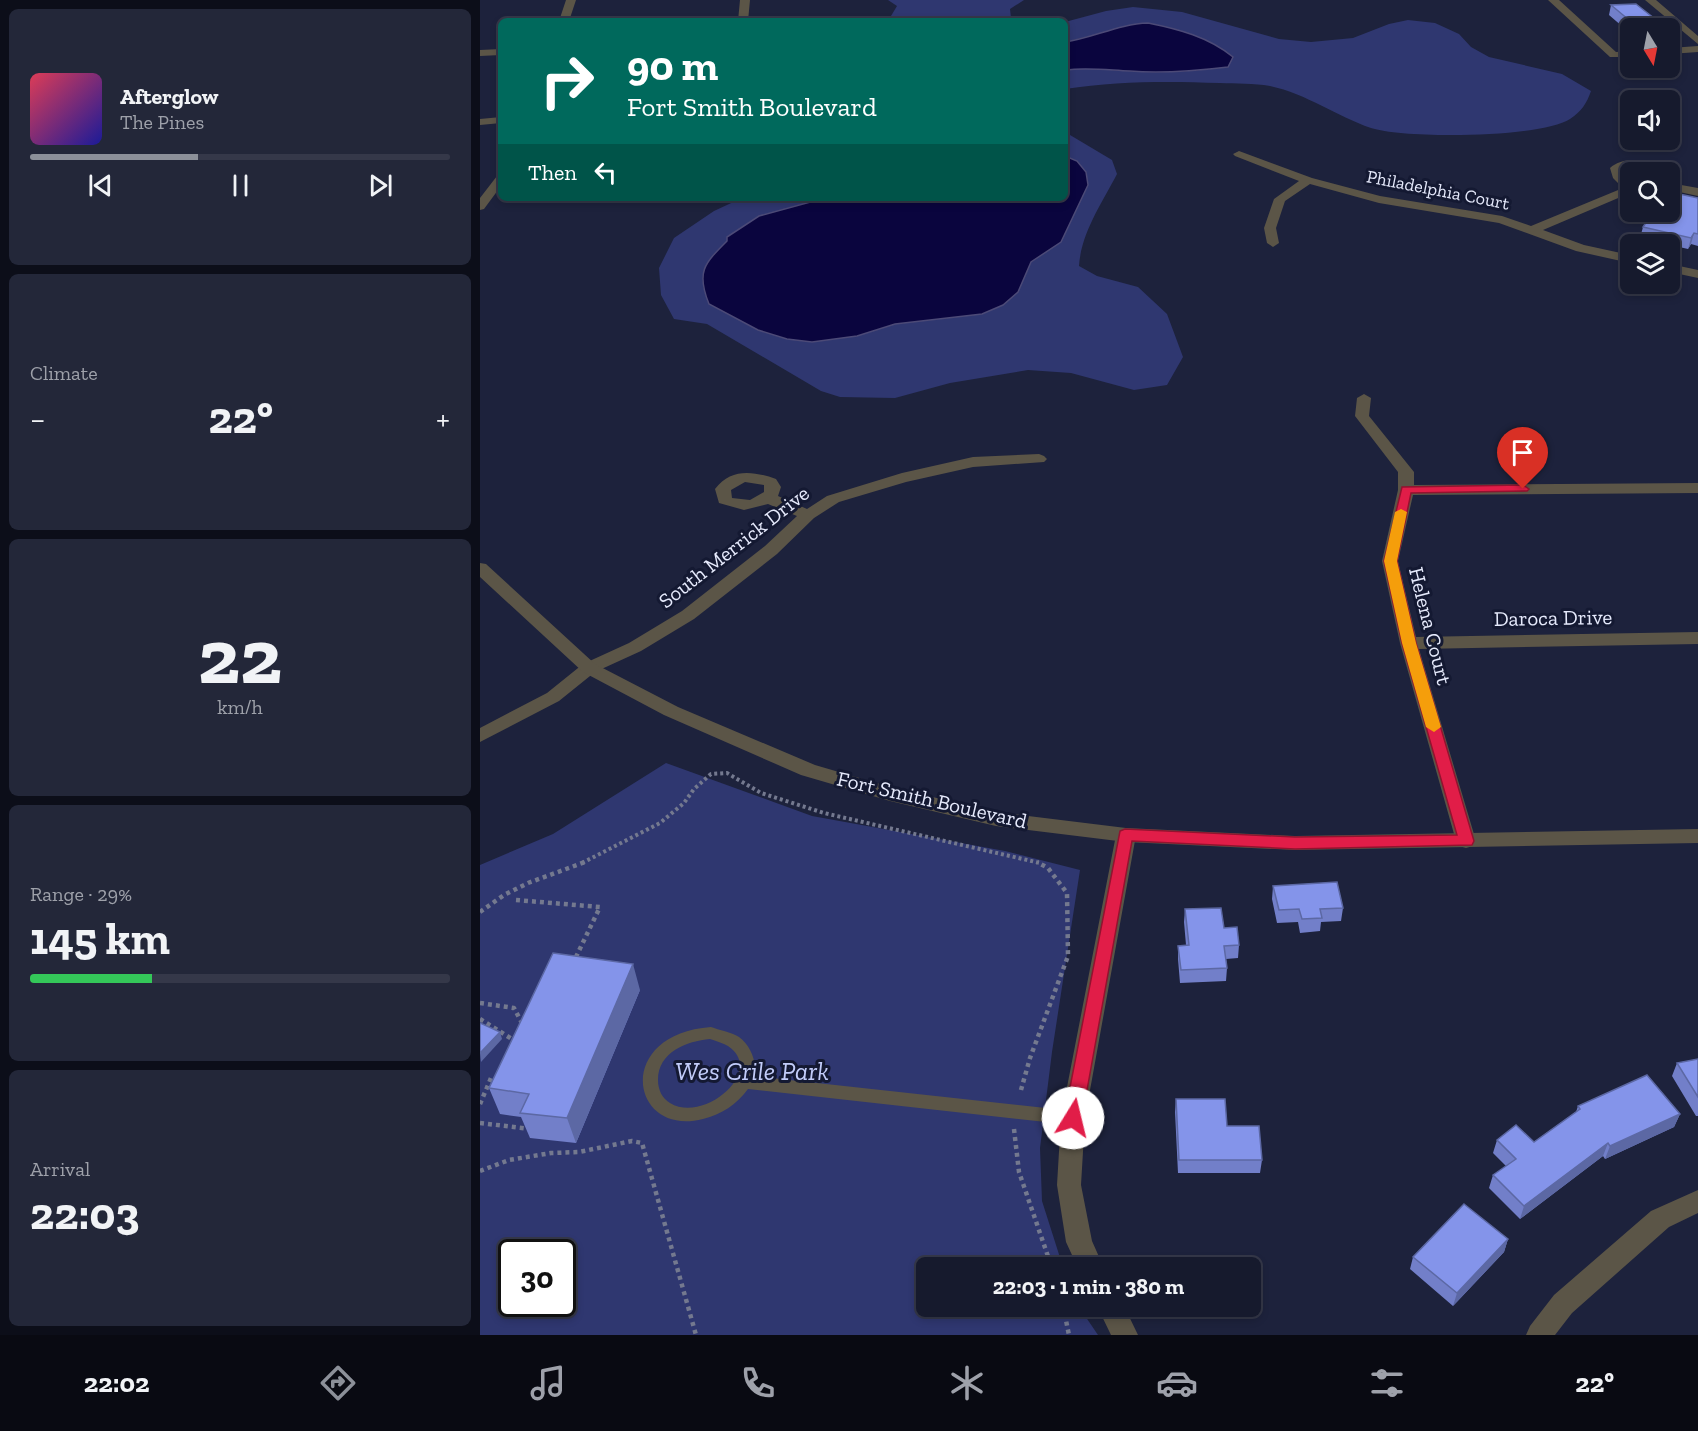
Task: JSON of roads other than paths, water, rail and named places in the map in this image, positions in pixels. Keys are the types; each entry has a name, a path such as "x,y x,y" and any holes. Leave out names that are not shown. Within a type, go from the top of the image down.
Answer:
{"street":[{"path":"565,18 571,0"},
{"path":"743,18 745,0"},
{"path":"1553,0 1614,55 1620,55"},
{"path":"1650,0 1698,41"},
{"path":"1680,50 1698,49"},
{"path":"480,53 498,52"},
{"path":"480,122 498,120"},
{"name":"Philadelphia Court","path":"1239,154 1308,180 1379,199 1502,220 1580,248 1620,257"},
{"path":"1620,166 1616,168 1620,179"},
{"path":"1273,243 1270,228 1280,199 1308,180"},
{"path":"480,206 498,182"},
{"path":"1680,187 1698,192"},
{"path":"1533,230 1620,192"},
{"path":"1680,270 1698,274"},
{"name":"Helena Court","path":"1364,398 1362,416 1406,472 1406,489 1390,561 1409,643 1466,841"},
{"name":"South Merrick Drive","path":"480,736 553,697 589,668 636,647 688,615 771,550 808,515 833,499 902,478 973,462 1040,459"},
{"path":"1406,489 1698,488"},
{"path":"768,498 808,515"},
{"name":"Fort Smith Boulevard","path":"480,568 589,668 670,711 808,770 890,794 996,819 1125,835 1295,843 1698,836"},
{"name":"Daroca Drive","path":"1409,643 1698,638"},
{"path":"1086,1257 1079,1242 1069,1185 1073,1118 1125,835"},
{"path":"1539,1335 1563,1304 1660,1219 1698,1201"},
{"path":"1116,1317 1125,1335"}],"lane":[{"path":"711,1033 726,1036 738,1043 746,1055 744,1083 725,1104 710,1112 695,1115 666,1110 656,1102 650,1091 649,1077 654,1063 664,1050 677,1040 694,1034 711,1033"},
{"path":"744,1083 1073,1118"}],"park label":[{"name":"Wes Crile Park","path":"752,1071"}]}
